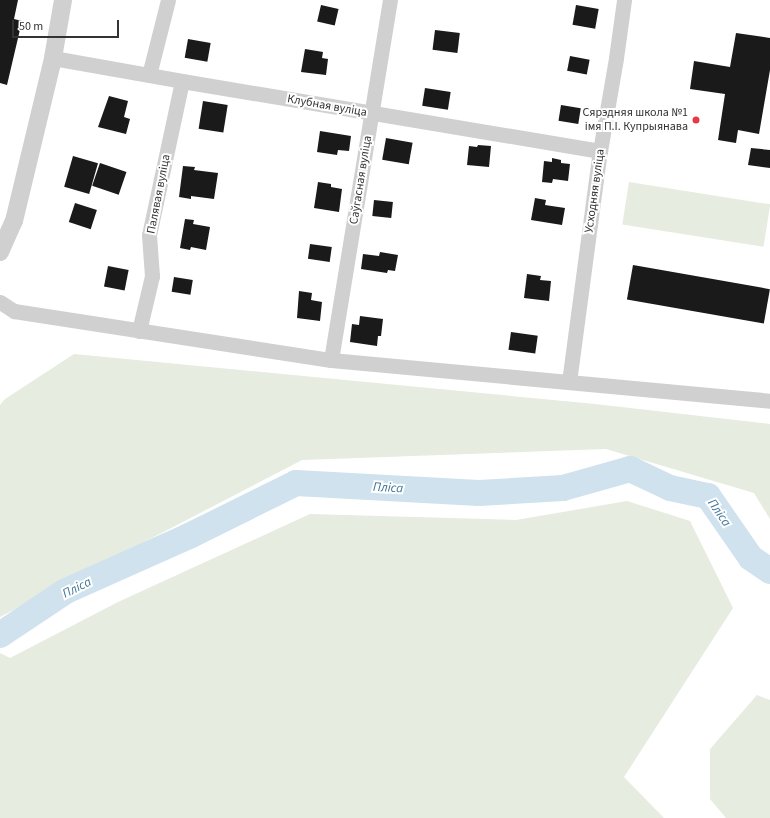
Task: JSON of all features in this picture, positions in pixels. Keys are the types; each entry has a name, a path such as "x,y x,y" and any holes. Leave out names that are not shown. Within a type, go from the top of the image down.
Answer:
{"street":[{"path":"0,252 14,221 53,58 64,0"},
{"path":"149,75 168,0"},
{"name":"Саўгасная вуліца","path":"331,360 390,0"},
{"name":"Усходняя вуліца","path":"569,382 600,151 616,58 624,0"},
{"name":"Клубная вуліца","path":"53,58 600,151"},
{"name":"Палявая вуліца","path":"139,331 152,276 149,235 182,81"},
{"path":"0,302 14,310 139,331 331,360 770,401"}],"shaded area":[{"path":"629,182 770,204 764,247 622,224"},
{"path":"74,354 595,404 770,424 770,519 754,493 606,449 302,460 0,617 0,405 5,399"},
{"path":"627,501 690,521 733,608 624,777 664,818 0,818 0,653 10,658 118,602 310,514 516,520"},
{"path":"757,695 770,700 770,818 726,818 710,799 710,749"}],"building":[{"path":"0,0 18,0 14,19 22,21 7,85 0,83"},
{"path":"321,5 339,9 335,26 317,22"},
{"path":"576,5 599,9 595,29 573,25"},
{"path":"435,30 460,33 457,53 433,50"},
{"path":"736,33 770,38 770,70 759,134 738,130 736,143 718,140 725,94 690,89 694,61 730,67"},
{"path":"188,39 211,43 207,62 185,58"},
{"path":"305,49 323,52 322,58 328,59 326,75 301,72"},
{"path":"570,56 590,60 587,75 567,71"},
{"path":"425,88 451,92 448,110 422,106"},
{"path":"109,96 128,101 124,117 130,119 126,134 98,127"},
{"path":"203,101 228,105 223,133 199,129"},
{"path":"561,105 581,108 578,124 558,121"},
{"path":"320,131 351,136 349,151 338,150 337,155 317,152"},
{"path":"386,138 413,143 409,164 382,160"},
{"path":"478,145 491,146 489,167 467,165 469,146 477,147"},
{"path":"751,148 770,150 770,168 748,165"},
{"path":"73,156 98,163 89,194 64,187"},
{"path":"552,158 561,160 561,163 570,164 568,181 553,179 552,183 542,182 544,161 552,162"},
{"path":"100,163 126,172 119,195 92,186"},
{"path":"183,166 195,167 194,170 218,173 214,199 191,196 191,199 179,197"},
{"path":"318,182 331,184 331,187 342,189 339,212 314,208"},
{"path":"535,198 546,200 545,205 565,208 562,225 531,220"},
{"path":"374,200 393,202 391,218 372,216"},
{"path":"75,203 97,210 91,229 69,222"},
{"path":"185,219 194,220 193,224 210,227 206,250 191,247 190,250 180,248"},
{"path":"310,244 332,247 330,262 308,259"},
{"path":"380,252 398,255 395,271 388,270 387,273 361,269 363,254 379,256"},
{"path":"633,265 770,289 764,324 627,299"},
{"path":"108,266 129,270 125,291 104,287"},
{"path":"527,274 541,276 540,280 551,281 549,301 524,298"},
{"path":"174,277 193,280 190,295 172,292"},
{"path":"299,291 312,293 311,300 322,302 320,321 297,318"},
{"path":"360,316 383,319 381,336 378,336 377,346 350,342 352,324 359,325"},
{"path":"511,332 538,336 535,354 508,350"}],"waterway":[{"name":"Пліса","path":"0,635 66,591 191,535 296,483 479,493 563,488 630,469 670,488 708,496 751,558 770,571"}],"place":[{"name":"Сярэдняя школа №1 імя П.І. Купрыянава","path":"696,120"}]}
